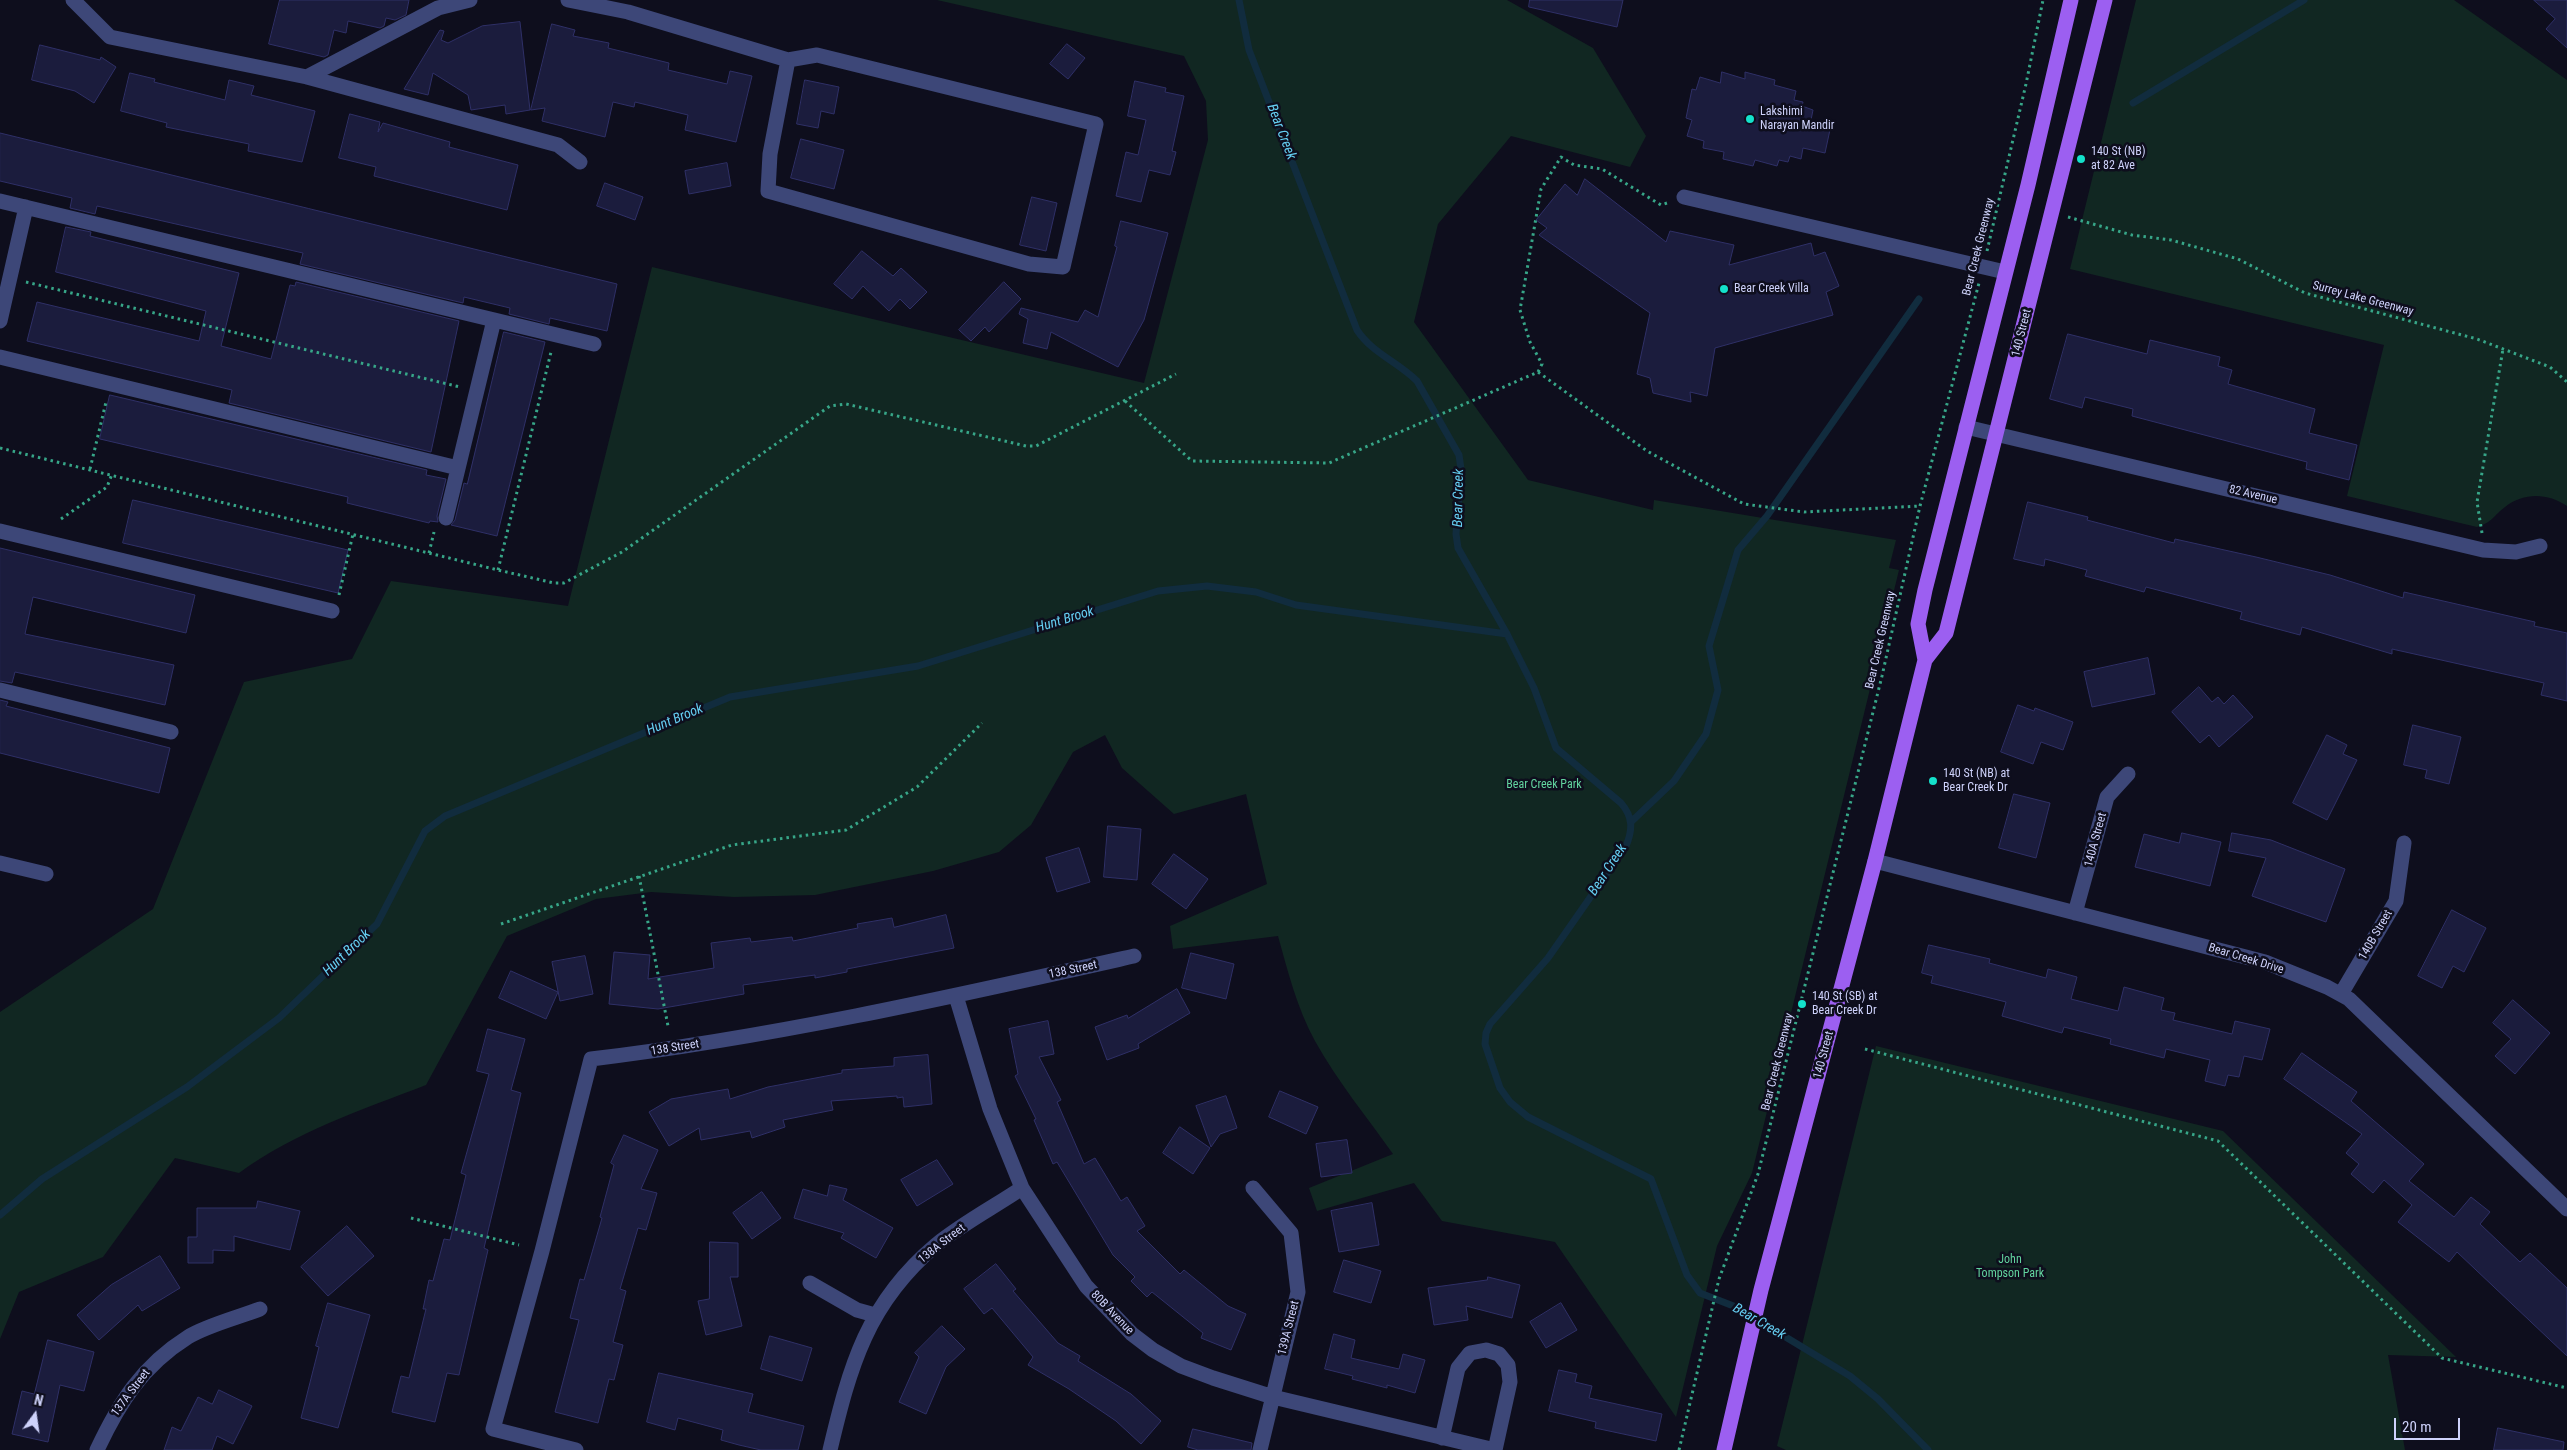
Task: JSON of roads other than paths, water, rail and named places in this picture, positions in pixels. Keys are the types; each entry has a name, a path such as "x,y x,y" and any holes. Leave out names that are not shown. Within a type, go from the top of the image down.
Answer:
{"main road":[{"name":"140 Street","path":"1925,660 1918,624 2071,0"},
{"name":"140 Street","path":"1724,1450 1761,1290 1876,861 1925,660 1946,633 2105,0"}],"street":[{"path":"74,0 110,37 307,77 558,145 580,162"},
{"path":"307,77 436,4 470,0"},
{"path":"568,0 628,12 788,60 817,54 1096,124 1063,267 1029,264 768,191 770,154 788,60"},
{"path":"1684,197 2005,272"},
{"path":"0,201 594,344"},
{"path":"0,321 26,207"},
{"path":"446,518 494,320"},
{"path":"0,357 458,468"},
{"name":"82 Avenue","path":"1966,427 2483,550 2516,552 2540,546"},
{"path":"0,531 335,606"},
{"path":"0,690 171,732"},
{"name":"140A Street","path":"2075,913 2108,797 2128,774"},
{"name":"140B Street","path":"2341,994 2396,901 2404,843"},
{"name":"Bear Creek Drive","path":"1876,861 2265,962 2341,994 2567,1209"},
{"path":"0,863 46,874"},
{"name":"138 Street","path":"576,1450 493,1429 542,1251 591,1058 672,1049 956,996 1134,956"},
{"name":"80B Avenue","path":"956,996 990,1109 1022,1188 1086,1286 1132,1334 1153,1350 1181,1366 1212,1378 1273,1397 1442,1438 1495,1450 1510,1382 1508,1365 1499,1354 1486,1350 1470,1353 1458,1368 1442,1438"},
{"name":"138A Street","path":"830,1450 845,1387 862,1341 875,1315 910,1269 937,1244 1022,1188"},
{"name":"139A Street","path":"1252,1188 1291,1233 1298,1292 1260,1450"},
{"path":"810,1283 857,1310 875,1315"},
{"name":"137A Street","path":"97,1450 116,1410 146,1370 189,1336 260,1309"}],"waterway":[{"name":"Bear Creek","path":"1239,0 1249,50 1357,330 1370,345 1417,381 1459,455 1461,469 1456,534 1458,548 1507,634 1534,688 1556,748 1621,803 1630,818 1631,829 1626,846 1548,958 1490,1024 1486,1033 1485,1044 1500,1088 1510,1102 1528,1117 1651,1179 1687,1275 1700,1293 1736,1307 1850,1376 1878,1399 1928,1450"},
{"path":"2133,103 2304,0"},
{"path":"1632,821 1674,781 1706,734 1718,690 1709,646 1738,550 1767,516 1919,299"},
{"name":"Hunt Brook","path":"0,1215 42,1179 187,1087 279,1018 377,924 425,831 445,816 730,697 918,666 1158,591 1207,586 1256,592 1296,605 1507,634"}],"place":[{"name":"Lakshimi Narayan Mandir","path":"1750,119"},
{"name":"140 St (NB) at 82 Ave","path":"2081,159"},
{"name":"Bear Creek Villa","path":"1724,289"},
{"name":"140 St (NB) at Bear Creek Dr","path":"1933,781"},
{"name":"140 St (SB) at Bear Creek Dr","path":"1802,1004"}],"park label":[{"name":"Bear Creek Park","path":"1544,785"},
{"name":"John Tompson Park","path":"2010,1267"}]}
